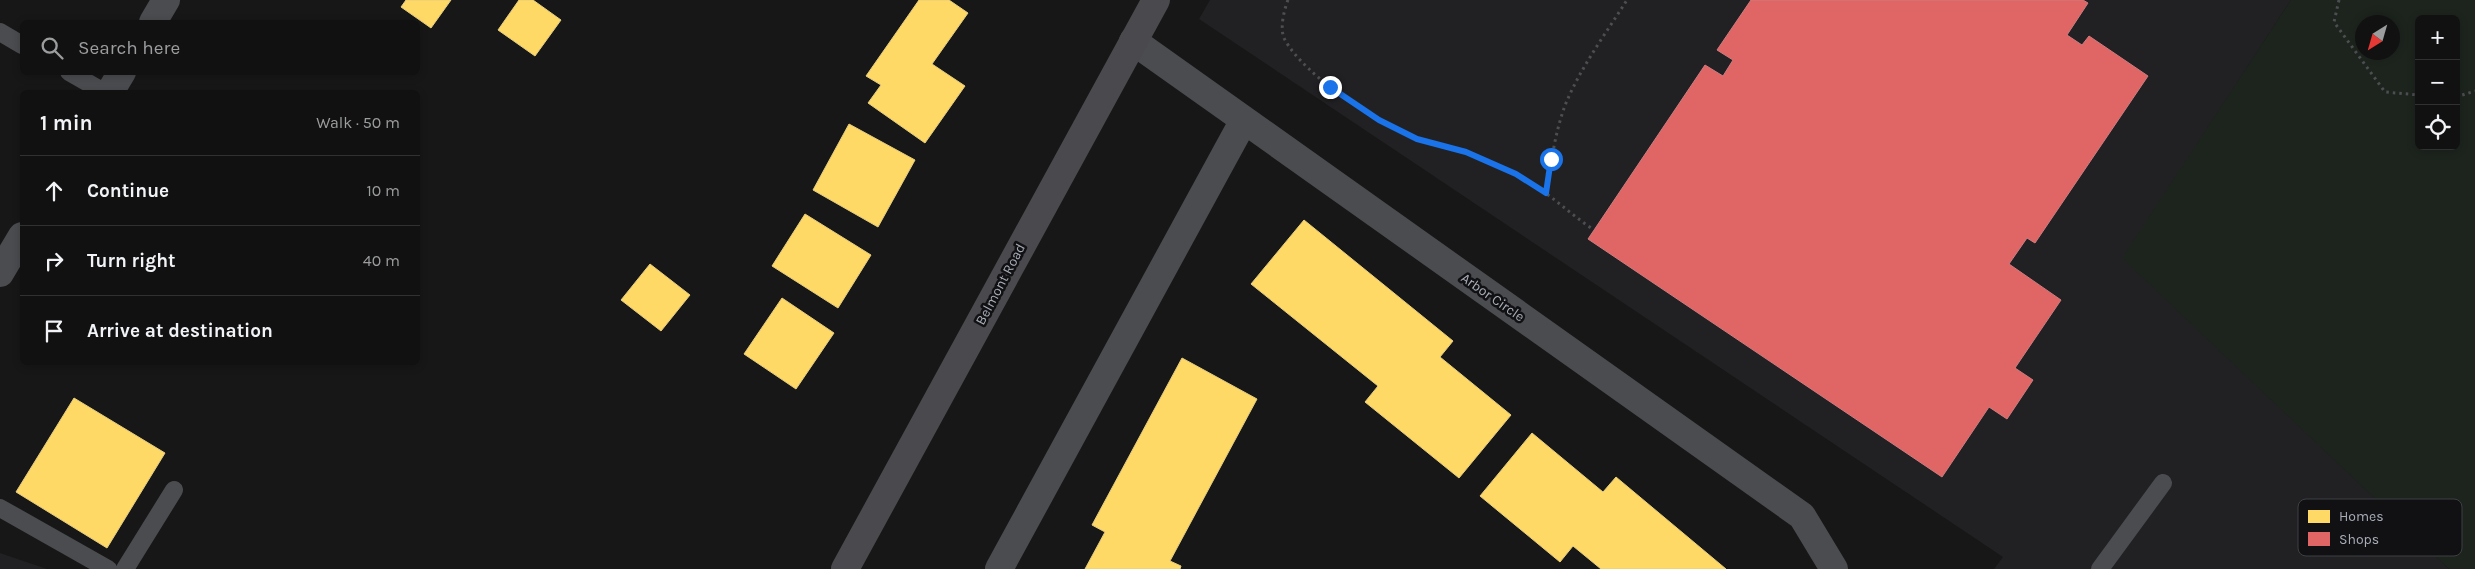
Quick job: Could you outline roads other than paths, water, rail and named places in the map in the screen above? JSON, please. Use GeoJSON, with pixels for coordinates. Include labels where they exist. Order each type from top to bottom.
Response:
{"type":"FeatureCollection","features":[{"type":"Feature","properties":{"kind":"main road","name":"Belmont Road"},"geometry":{"type":"LineString","coordinates":[[845,569],[1156,0]]}},
{"type":"Feature","properties":{"kind":"street"},"geometry":{"type":"LineString","coordinates":[[154,20],[166,0]]}},
{"type":"Feature","properties":{"kind":"street","name":"Arbor Circle"},"geometry":{"type":"LineString","coordinates":[[1133,41],[1802,516],[1834,569]]}},
{"type":"Feature","properties":{"kind":"street"},"geometry":{"type":"LineString","coordinates":[[111,90],[120,75]]}},
{"type":"Feature","properties":{"kind":"street"},"geometry":{"type":"LineString","coordinates":[[999,569],[1244,120]]}},
{"type":"Feature","properties":{"kind":"street"},"geometry":{"type":"LineString","coordinates":[[0,274],[20,239]]}},
{"type":"Feature","properties":{"kind":"lane"},"geometry":{"type":"LineString","coordinates":[[0,32],[20,44]]}},
{"type":"Feature","properties":{"kind":"lane"},"geometry":{"type":"LineString","coordinates":[[74,75],[100,90]]}},
{"type":"Feature","properties":{"kind":"lane"},"geometry":{"type":"LineString","coordinates":[[2100,569],[2163,483]]}},
{"type":"Feature","properties":{"kind":"lane"},"geometry":{"type":"LineString","coordinates":[[125,569],[174,490]]}},
{"type":"Feature","properties":{"kind":"lane"},"geometry":{"type":"LineString","coordinates":[[0,508],[108,569]]}}]}
